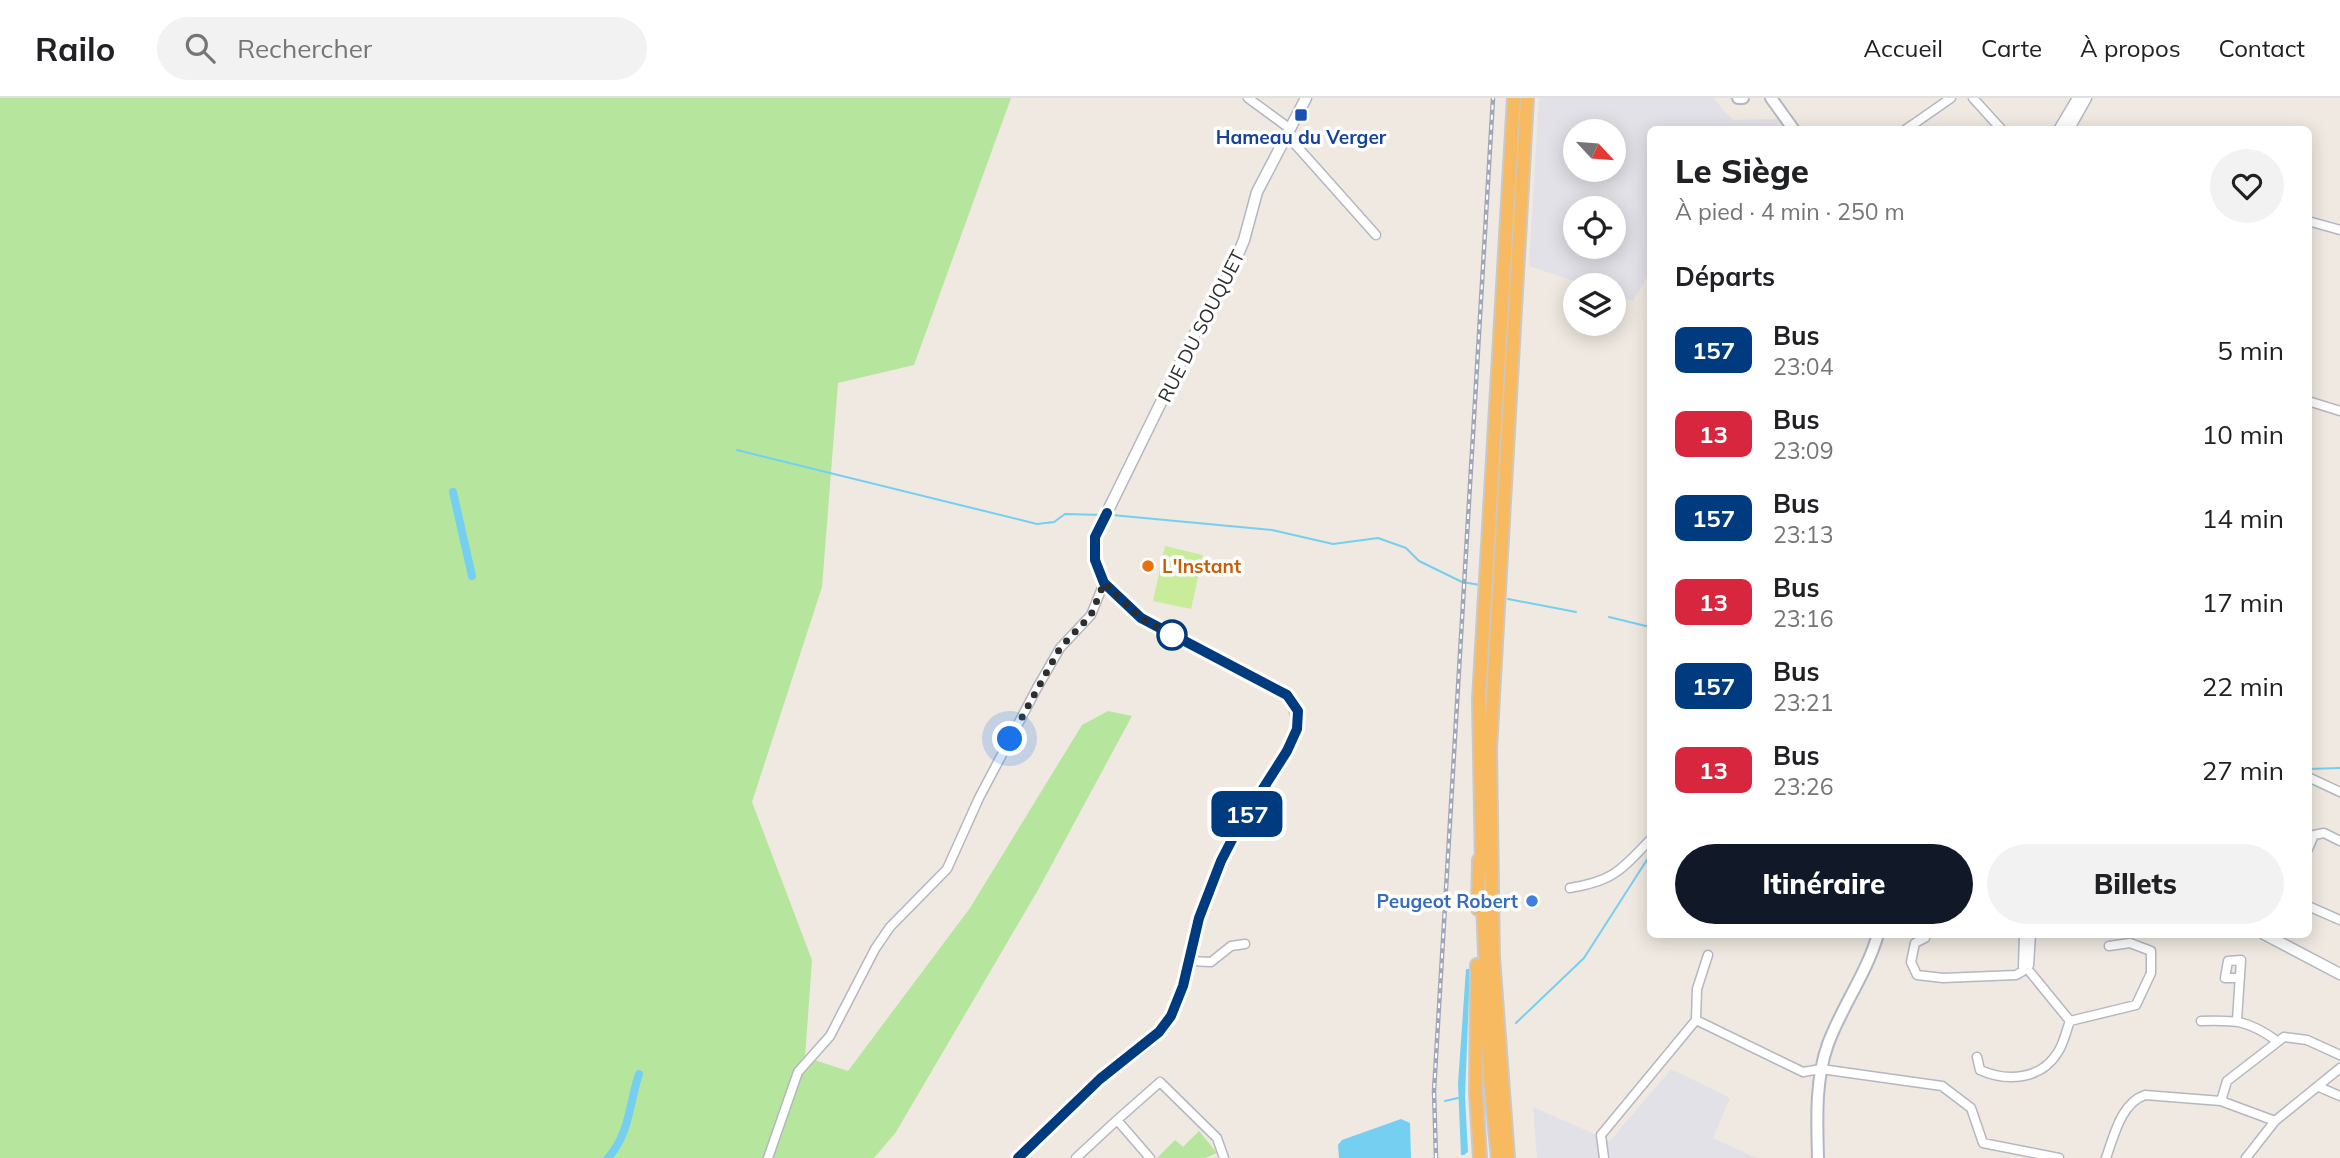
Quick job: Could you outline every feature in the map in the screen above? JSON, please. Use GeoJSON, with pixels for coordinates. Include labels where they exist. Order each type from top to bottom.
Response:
{"type":"FeatureCollection","features":[{"type":"Feature","properties":{"kind":"highway"},"geometry":{"type":"LineString","coordinates":[[1480,1158],[1476,1093],[1479,699],[1514,98]]}},
{"type":"Feature","properties":{"kind":"highway"},"geometry":{"type":"LineString","coordinates":[[1508,1158],[1494,970],[1490,749],[1527,98]]}},
{"type":"Feature","properties":{"kind":"highway"},"geometry":{"type":"LineString","coordinates":[[1480,797],[1490,1079],[1498,1158]]}},
{"type":"Feature","properties":{"kind":"main road"},"geometry":{"type":"LineString","coordinates":[[1771,98],[1791,126]]}},
{"type":"Feature","properties":{"kind":"main road"},"geometry":{"type":"LineString","coordinates":[[1818,1158],[1818,1069],[1862,972],[1874,938]]}},
{"type":"Feature","properties":{"kind":"street"},"geometry":{"type":"LineString","coordinates":[[1248,98],[1288,131],[1376,235]]}},
{"type":"Feature","properties":{"kind":"street","name":"RUE DU SOUQUET"},"geometry":{"type":"LineString","coordinates":[[1104,583],[1095,560],[1095,537],[1194,337],[1231,271],[1244,240],[1257,192],[1306,98]]}},
{"type":"Feature","properties":{"kind":"street"},"geometry":{"type":"LineString","coordinates":[[1911,126],[1951,98]]}},
{"type":"Feature","properties":{"kind":"street"},"geometry":{"type":"LineString","coordinates":[[1973,98],[1998,126]]}},
{"type":"Feature","properties":{"kind":"street"},"geometry":{"type":"LineString","coordinates":[[2070,124],[2078,98]]}},
{"type":"Feature","properties":{"kind":"street"},"geometry":{"type":"LineString","coordinates":[[2070,124],[2086,98]]}},
{"type":"Feature","properties":{"kind":"street"},"geometry":{"type":"LineString","coordinates":[[2312,222],[2340,230]]}},
{"type":"Feature","properties":{"kind":"street"},"geometry":{"type":"LineString","coordinates":[[2312,402],[2340,411]]}},
{"type":"Feature","properties":{"kind":"street"},"geometry":{"type":"LineString","coordinates":[[768,1158],[798,1072],[830,1035],[875,949],[890,928],[947,869],[979,797],[1037,688],[1060,648],[1091,615],[1104,583],[1141,618],[1287,695],[1298,711],[1297,729],[1287,751],[1238,828],[1221,861],[1199,918],[1183,986],[1164,1027],[1100,1079],[1018,1158]]}},
{"type":"Feature","properties":{"kind":"street"},"geometry":{"type":"LineString","coordinates":[[2312,779],[2340,792]]}},
{"type":"Feature","properties":{"kind":"street"},"geometry":{"type":"LineString","coordinates":[[2312,840],[2314,835],[2324,832],[2340,841]]}},
{"type":"Feature","properties":{"kind":"street"},"geometry":{"type":"LineString","coordinates":[[1570,888],[1601,883],[1620,871],[1647,843]]}},
{"type":"Feature","properties":{"kind":"street"},"geometry":{"type":"LineString","coordinates":[[2312,908],[2340,920]]}},
{"type":"Feature","properties":{"kind":"street"},"geometry":{"type":"LineString","coordinates":[[1925,938],[1915,943],[1911,962],[1917,975],[1943,978],[2016,975],[2026,969]]}},
{"type":"Feature","properties":{"kind":"street"},"geometry":{"type":"LineString","coordinates":[[2024,938],[2026,969],[2070,1021]]}},
{"type":"Feature","properties":{"kind":"street"},"geometry":{"type":"LineString","coordinates":[[2026,969],[2030,938]]}},
{"type":"Feature","properties":{"kind":"street"},"geometry":{"type":"LineString","coordinates":[[2272,938],[2338,972]]}},
{"type":"Feature","properties":{"kind":"street"},"geometry":{"type":"LineString","coordinates":[[2070,1021],[2136,1005],[2151,973],[2151,951],[2130,943],[2109,946]]}},
{"type":"Feature","properties":{"kind":"street"},"geometry":{"type":"LineString","coordinates":[[1190,961],[1206,964],[1231,946],[1245,944]]}},
{"type":"Feature","properties":{"kind":"street"},"geometry":{"type":"LineString","coordinates":[[1604,1158],[1601,1135],[1696,1020],[1697,989],[1708,955]]}},
{"type":"Feature","properties":{"kind":"street"},"geometry":{"type":"LineString","coordinates":[[2237,1020],[2240,978]]}},
{"type":"Feature","properties":{"kind":"street"},"geometry":{"type":"LineString","coordinates":[[1696,1020],[1803,1072],[1818,1069],[1942,1086],[1971,1108],[1983,1143],[2059,1158]]}},
{"type":"Feature","properties":{"kind":"street"},"geometry":{"type":"LineString","coordinates":[[2201,1021],[2237,1020],[2255,1025],[2277,1041]]}},
{"type":"Feature","properties":{"kind":"street"},"geometry":{"type":"LineString","coordinates":[[1977,1057],[1980,1070],[1999,1079],[2032,1075],[2057,1054],[2070,1021]]}},
{"type":"Feature","properties":{"kind":"street"},"geometry":{"type":"LineString","coordinates":[[2221,1101],[2227,1081],[2277,1041],[2291,1035],[2340,1055]]}},
{"type":"Feature","properties":{"kind":"street"},"geometry":{"type":"LineString","coordinates":[[2246,1158],[2275,1121],[2340,1068]]}},
{"type":"Feature","properties":{"kind":"street"},"geometry":{"type":"LineString","coordinates":[[1076,1158],[1160,1082],[1217,1138],[1224,1158]]}},
{"type":"Feature","properties":{"kind":"street"},"geometry":{"type":"LineString","coordinates":[[2319,1087],[2340,1096]]}},
{"type":"Feature","properties":{"kind":"street"},"geometry":{"type":"LineString","coordinates":[[2106,1158],[2126,1109],[2137,1098],[2164,1096],[2221,1101],[2275,1121]]}},
{"type":"Feature","properties":{"kind":"street"},"geometry":{"type":"LineString","coordinates":[[1116,1120],[1150,1158]]}},
{"type":"Feature","properties":{"kind":"shaded area"},"geometry":{"type":"Polygon","coordinates":[[[1539,98],[1713,98],[1733,120],[1782,119],[1779,126],[1647,126],[1647,277],[1633,301],[1626,299],[1626,273],[1563,273],[1563,277],[1529,266],[1539,98]]]}},
{"type":"Feature","properties":{"kind":"shaded area"},"geometry":{"type":"Polygon","coordinates":[[[1671,1069],[1730,1098],[1713,1138],[1757,1158],[1537,1158],[1533,1107],[1610,1141],[1671,1069]]]}},
{"type":"Feature","properties":{"kind":"green space"},"geometry":{"type":"Polygon","coordinates":[[[0,98],[1011,98],[914,365],[838,383],[822,587],[752,802],[812,960],[805,1057],[848,1071],[970,908],[1082,725],[1108,711],[1132,716],[1038,890],[896,1132],[874,1158],[0,1158],[0,98]]]}},
{"type":"Feature","properties":{"kind":"green space"},"geometry":{"type":"Polygon","coordinates":[[[1165,546],[1203,555],[1191,609],[1153,601],[1165,546]]]}},
{"type":"Feature","properties":{"kind":"green space"},"geometry":{"type":"Polygon","coordinates":[[[1199,1131],[1217,1153],[1205,1158],[1157,1158],[1175,1140],[1183,1147],[1199,1131]]]}},
{"type":"Feature","properties":{"kind":"water"},"geometry":{"type":"Polygon","coordinates":[[[1466,969],[1470,969],[1465,1097],[1468,1152],[1461,1155],[1458,1084],[1466,969]]]}},
{"type":"Feature","properties":{"kind":"water"},"geometry":{"type":"Polygon","coordinates":[[[1401,1119],[1410,1123],[1411,1158],[1339,1158],[1338,1145],[1342,1140],[1401,1119]]]}},
{"type":"Feature","properties":{"kind":"waterway"},"geometry":{"type":"LineString","coordinates":[[737,450],[1037,524],[1054,522],[1065,514],[1103,515]]}},
{"type":"Feature","properties":{"kind":"waterway"},"geometry":{"type":"LineString","coordinates":[[453,492],[472,576]]}},
{"type":"Feature","properties":{"kind":"waterway"},"geometry":{"type":"LineString","coordinates":[[1112,515],[1272,530],[1333,544],[1378,538],[1406,548],[1419,561],[1462,582],[1480,585]]}},
{"type":"Feature","properties":{"kind":"waterway"},"geometry":{"type":"LineString","coordinates":[[1508,599],[1576,612]]}},
{"type":"Feature","properties":{"kind":"waterway"},"geometry":{"type":"LineString","coordinates":[[1609,617],[1647,626]]}},
{"type":"Feature","properties":{"kind":"waterway"},"geometry":{"type":"LineString","coordinates":[[2312,769],[2340,768]]}},
{"type":"Feature","properties":{"kind":"waterway"},"geometry":{"type":"LineString","coordinates":[[1516,1023],[1584,958],[1647,860]]}},
{"type":"Feature","properties":{"kind":"waterway"},"geometry":{"type":"LineString","coordinates":[[608,1158],[621,1139],[639,1074]]}},
{"type":"Feature","properties":{"kind":"waterway"},"geometry":{"type":"LineString","coordinates":[[1445,1101],[1458,1098]]}},
{"type":"Feature","properties":{"kind":"railway"},"geometry":{"type":"LineString","coordinates":[[1436,1158],[1434,1091],[1493,98]]}},
{"type":"Feature","properties":{"kind":"bus line","name":"157"},"geometry":{"type":"LineString","coordinates":[[1018,1158],[1100,1079],[1164,1027],[1183,986],[1199,918],[1221,861],[1238,828],[1287,751],[1297,729],[1298,711],[1287,695],[1141,618],[1101,579],[1095,560],[1095,537],[1107,513]]}},
{"type":"Feature","properties":{"kind":"place","name":"Hameau du Verger"},"geometry":{"type":"Point","coordinates":[1301,115]}},
{"type":"Feature","properties":{"kind":"place","name":"L'Instant"},"geometry":{"type":"Point","coordinates":[1148,566]}},
{"type":"Feature","properties":{"kind":"place","name":"Peugeot Robert"},"geometry":{"type":"Point","coordinates":[1532,901]}},
{"type":"Feature","properties":{"kind":"route"},"geometry":{"type":"LineString","coordinates":[[1010,739],[1060,648],[1091,615],[1104,583],[1141,618],[1172,635]]}}]}
